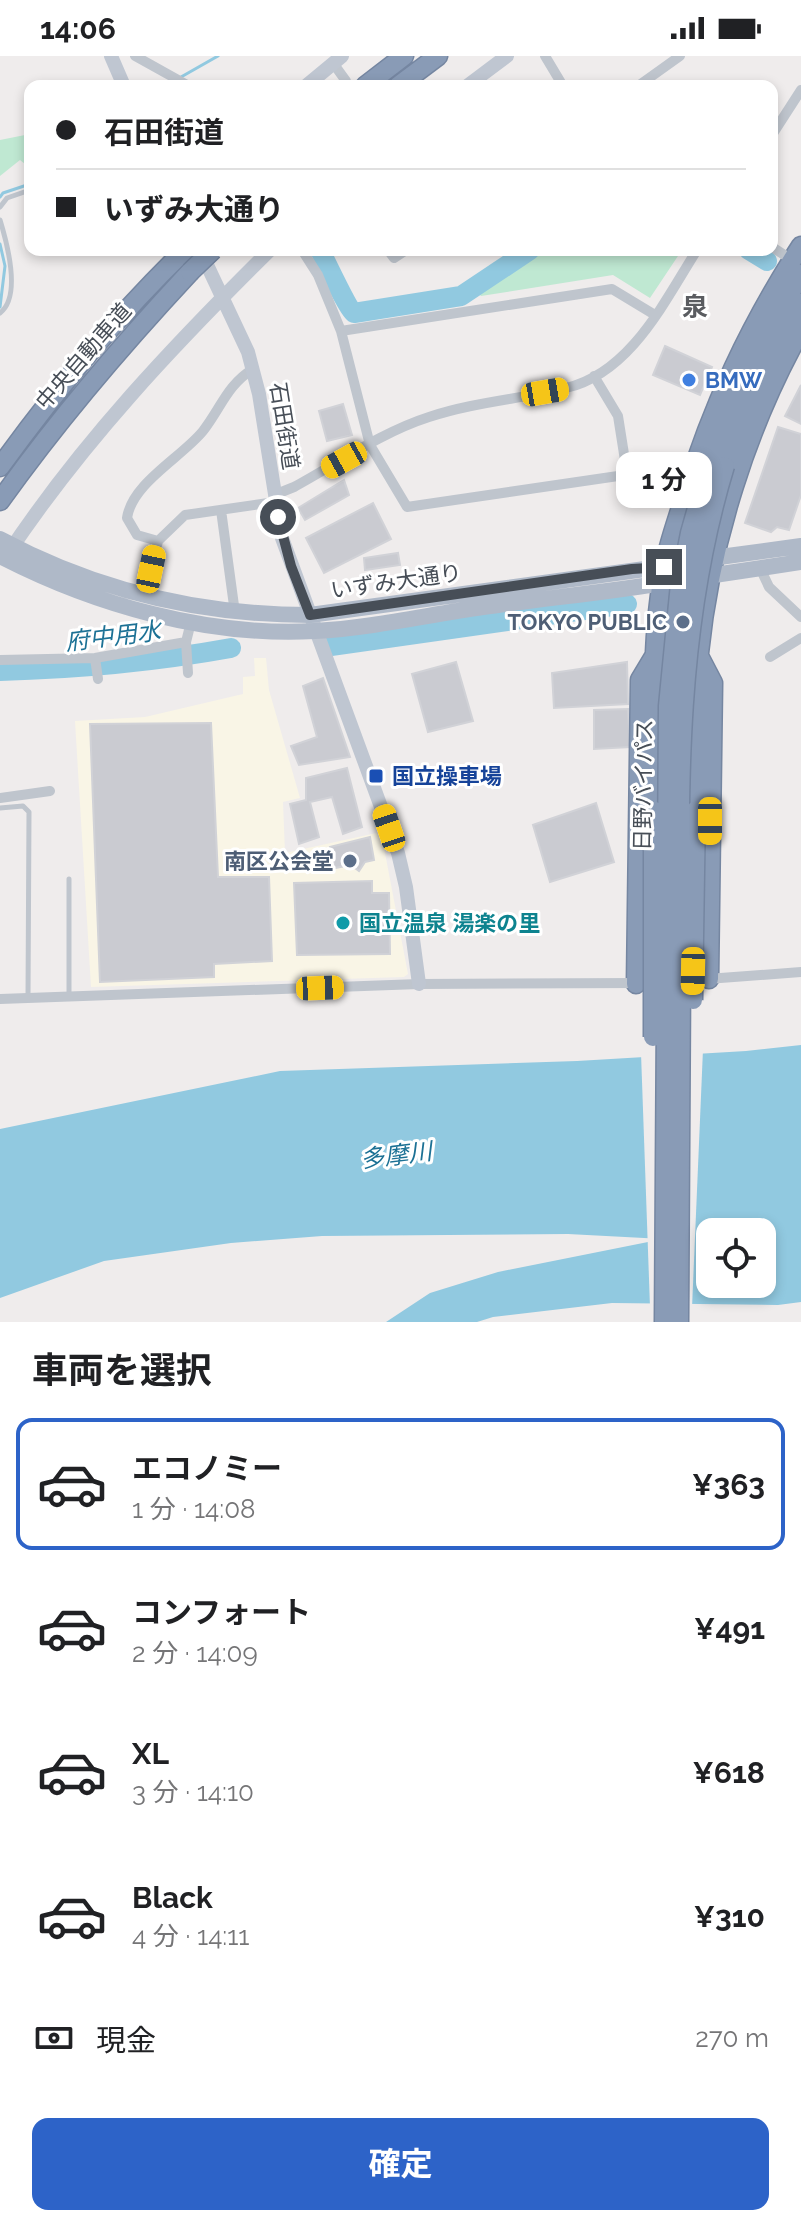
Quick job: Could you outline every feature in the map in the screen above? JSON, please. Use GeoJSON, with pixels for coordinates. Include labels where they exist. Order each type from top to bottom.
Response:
{"type":"FeatureCollection","features":[{"type":"Feature","properties":{"kind":"highway"},"geometry":{"type":"LineString","coordinates":[[373,80],[404,56]]}},
{"type":"Feature","properties":{"kind":"highway"},"geometry":{"type":"LineString","coordinates":[[406,80],[438,56]]}},
{"type":"Feature","properties":{"kind":"highway","name":"中央自動車道"},"geometry":{"type":"LineString","coordinates":[[0,467],[46,405],[178,256]]}},
{"type":"Feature","properties":{"kind":"highway","name":"中央自動車道"},"geometry":{"type":"LineString","coordinates":[[0,501],[52,428],[116,352],[207,256]]}},
{"type":"Feature","properties":{"kind":"highway","name":"日野バイパス"},"geometry":{"type":"LineString","coordinates":[[664,1322],[671,1178],[683,694],[709,466],[749,367],[798,260]]}},
{"type":"Feature","properties":{"kind":"highway","name":"日野バイパス"},"geometry":{"type":"LineString","coordinates":[[709,466],[801,303]]}},
{"type":"Feature","properties":{"kind":"highway"},"geometry":{"type":"LineString","coordinates":[[671,1178],[693,1003],[699,655],[707,595],[752,432],[801,330]]}},
{"type":"Feature","properties":{"kind":"highway"},"geometry":{"type":"LineString","coordinates":[[671,1178],[654,1070],[651,935],[656,654],[663,575],[709,466]]}},
{"type":"Feature","properties":{"kind":"highway"},"geometry":{"type":"LineString","coordinates":[[636,984],[640,680],[656,654]]}},
{"type":"Feature","properties":{"kind":"highway"},"geometry":{"type":"LineString","coordinates":[[699,655],[713,683],[709,979]]}},
{"type":"Feature","properties":{"kind":"highway","name":"日野バイパス"},"geometry":{"type":"LineString","coordinates":[[671,1178],[679,1322]]}},
{"type":"Feature","properties":{"kind":"main road"},"geometry":{"type":"LineString","coordinates":[[714,566],[801,546]]}},
{"type":"Feature","properties":{"kind":"main road","name":"いずみ大通り"},"geometry":{"type":"LineString","coordinates":[[4,553],[145,597],[313,623]]}},
{"type":"Feature","properties":{"kind":"main road","name":"いずみ大通り"},"geometry":{"type":"LineString","coordinates":[[4,553],[79,590],[145,611],[191,622],[262,632],[714,566]]}},
{"type":"Feature","properties":{"kind":"main road"},"geometry":{"type":"LineString","coordinates":[[714,566],[760,568],[801,562]]}},
{"type":"Feature","properties":{"kind":"street"},"geometry":{"type":"LineString","coordinates":[[111,56],[121,80]]}},
{"type":"Feature","properties":{"kind":"street"},"geometry":{"type":"LineString","coordinates":[[135,56],[174,80]]}},
{"type":"Feature","properties":{"kind":"street"},"geometry":{"type":"LineString","coordinates":[[475,80],[507,56]]}},
{"type":"Feature","properties":{"kind":"street"},"geometry":{"type":"LineString","coordinates":[[545,56],[559,80]]}},
{"type":"Feature","properties":{"kind":"street"},"geometry":{"type":"LineString","coordinates":[[646,80],[680,56]]}},
{"type":"Feature","properties":{"kind":"street"},"geometry":{"type":"LineString","coordinates":[[313,80],[338,60],[346,80]]}},
{"type":"Feature","properties":{"kind":"street"},"geometry":{"type":"LineString","coordinates":[[778,126],[801,90]]}},
{"type":"Feature","properties":{"kind":"street"},"geometry":{"type":"LineString","coordinates":[[778,250],[798,260]]}},
{"type":"Feature","properties":{"kind":"street","name":"石田街道"},"geometry":{"type":"LineString","coordinates":[[203,256],[237,325],[253,369],[282,538],[398,853],[406,887],[419,984]]}},
{"type":"Feature","properties":{"kind":"street"},"geometry":{"type":"LineString","coordinates":[[4,553],[151,371],[264,256]]}},
{"type":"Feature","properties":{"kind":"street"},"geometry":{"type":"LineString","coordinates":[[306,256],[318,275],[341,331],[370,445],[407,507],[627,473],[709,466]]}},
{"type":"Feature","properties":{"kind":"street"},"geometry":{"type":"LineString","coordinates":[[145,597],[158,541],[185,515],[274,499],[427,417],[471,405],[570,387],[594,376],[627,352],[693,256]]}},
{"type":"Feature","properties":{"kind":"street"},"geometry":{"type":"LineString","coordinates":[[341,331],[612,289],[655,315]]}},
{"type":"Feature","properties":{"kind":"street"},"geometry":{"type":"LineString","coordinates":[[158,541],[137,535],[127,518],[128,512],[146,484],[203,431],[238,379],[253,369]]}},
{"type":"Feature","properties":{"kind":"street"},"geometry":{"type":"LineString","coordinates":[[594,376],[618,416],[627,473]]}},
{"type":"Feature","properties":{"kind":"street"},"geometry":{"type":"LineString","coordinates":[[221,510],[235,613]]}},
{"type":"Feature","properties":{"kind":"street"},"geometry":{"type":"LineString","coordinates":[[760,568],[769,587],[801,617]]}},
{"type":"Feature","properties":{"kind":"street"},"geometry":{"type":"LineString","coordinates":[[188,670],[186,645],[191,622]]}},
{"type":"Feature","properties":{"kind":"street"},"geometry":{"type":"LineString","coordinates":[[770,657],[801,638]]}},
{"type":"Feature","properties":{"kind":"street"},"geometry":{"type":"LineString","coordinates":[[0,660],[97,668],[186,645]]}},
{"type":"Feature","properties":{"kind":"street"},"geometry":{"type":"LineString","coordinates":[[0,798],[50,791]]}},
{"type":"Feature","properties":{"kind":"street"},"geometry":{"type":"LineString","coordinates":[[0,999],[419,984],[636,984],[801,972]]}},
{"type":"Feature","properties":{"kind":"lane"},"geometry":{"type":"LineString","coordinates":[[0,207],[7,198],[24,192]]}},
{"type":"Feature","properties":{"kind":"lane"},"geometry":{"type":"LineString","coordinates":[[0,220],[11,257],[9,297],[0,313]]}},
{"type":"Feature","properties":{"kind":"lane"},"geometry":{"type":"LineString","coordinates":[[0,808],[23,806],[29,812],[28,998]]}},
{"type":"Feature","properties":{"kind":"lane"},"geometry":{"type":"LineString","coordinates":[[69,879],[69,996]]}},
{"type":"Feature","properties":{"kind":"shaded area"},"geometry":{"type":"Polygon","coordinates":[[[254,658],[266,658],[269,690],[300,798],[283,802],[285,853],[381,832],[408,974],[404,977],[91,987],[75,721],[145,717],[243,694],[243,677],[255,676],[254,658]]]}},
{"type":"Feature","properties":{"kind":"green space"},"geometry":{"type":"Polygon","coordinates":[[[24,135],[24,163],[20,160],[0,176],[0,140],[24,135]]]}},
{"type":"Feature","properties":{"kind":"green space"},"geometry":{"type":"Polygon","coordinates":[[[510,256],[678,256],[650,298],[613,275],[481,296],[470,284],[510,256]]]}},
{"type":"Feature","properties":{"kind":"water","name":"多摩川"},"geometry":{"type":"Polygon","coordinates":[[[801,1045],[801,1302],[778,1305],[612,1303],[493,1317],[477,1322],[386,1322],[430,1293],[498,1272],[663,1239],[568,1234],[322,1236],[231,1243],[104,1261],[0,1298],[0,1129],[280,1071],[577,1061],[801,1045]]]}},
{"type":"Feature","properties":{"kind":"pier"},"geometry":{"type":"Polygon","coordinates":[[[703,1049],[692,1308],[650,1307],[641,1053],[703,1049]]]}},
{"type":"Feature","properties":{"kind":"building"},"geometry":{"type":"Polygon","coordinates":[[[665,346],[712,367],[700,395],[653,375],[665,346]]]}},
{"type":"Feature","properties":{"kind":"building"},"geometry":{"type":"Polygon","coordinates":[[[801,385],[801,424],[785,416],[801,385]]]}},
{"type":"Feature","properties":{"kind":"building"},"geometry":{"type":"Polygon","coordinates":[[[343,404],[352,435],[327,441],[319,411],[343,404]]]}},
{"type":"Feature","properties":{"kind":"building"},"geometry":{"type":"Polygon","coordinates":[[[778,427],[801,434],[801,495],[789,530],[777,527],[771,532],[745,523],[778,427]]]}},
{"type":"Feature","properties":{"kind":"building"},"geometry":{"type":"Polygon","coordinates":[[[344,480],[349,495],[305,520],[298,508],[344,480]]]}},
{"type":"Feature","properties":{"kind":"building"},"geometry":{"type":"Polygon","coordinates":[[[373,503],[391,539],[324,573],[306,538],[373,503]]]}},
{"type":"Feature","properties":{"kind":"building"},"geometry":{"type":"Polygon","coordinates":[[[398,553],[400,565],[365,570],[364,558],[398,553]]]}},
{"type":"Feature","properties":{"kind":"building"},"geometry":{"type":"Polygon","coordinates":[[[456,662],[473,721],[428,732],[412,674],[456,662]]]}},
{"type":"Feature","properties":{"kind":"building"},"geometry":{"type":"Polygon","coordinates":[[[627,662],[628,704],[554,708],[552,673],[627,662]]]}},
{"type":"Feature","properties":{"kind":"building"},"geometry":{"type":"Polygon","coordinates":[[[323,678],[350,757],[299,765],[291,746],[317,737],[303,686],[323,678]]]}},
{"type":"Feature","properties":{"kind":"building"},"geometry":{"type":"Polygon","coordinates":[[[628,709],[630,747],[594,749],[594,710],[628,709]]]}},
{"type":"Feature","properties":{"kind":"building"},"geometry":{"type":"Polygon","coordinates":[[[211,723],[218,877],[269,877],[272,961],[214,964],[214,977],[100,982],[90,724],[211,723]]]}},
{"type":"Feature","properties":{"kind":"building"},"geometry":{"type":"Polygon","coordinates":[[[347,768],[362,827],[343,834],[332,797],[310,802],[319,837],[299,844],[290,804],[306,800],[306,778],[347,768]]]}},
{"type":"Feature","properties":{"kind":"building"},"geometry":{"type":"Polygon","coordinates":[[[596,803],[614,862],[550,882],[533,825],[596,803]]]}},
{"type":"Feature","properties":{"kind":"building"},"geometry":{"type":"Polygon","coordinates":[[[370,837],[374,860],[365,862],[359,871],[351,865],[335,868],[330,847],[370,837]]]}},
{"type":"Feature","properties":{"kind":"building","name":"国立温泉 湯楽の里"},"geometry":{"type":"Polygon","coordinates":[[[372,881],[372,893],[389,893],[390,954],[297,955],[294,883],[372,881]]]}},
{"type":"Feature","properties":{"kind":"waterway"},"geometry":{"type":"LineString","coordinates":[[181,77],[218,56]]}},
{"type":"Feature","properties":{"kind":"waterway"},"geometry":{"type":"LineString","coordinates":[[0,197],[24,186]]}},
{"type":"Feature","properties":{"kind":"waterway"},"geometry":{"type":"LineString","coordinates":[[0,244],[5,266],[0,307]]}},
{"type":"Feature","properties":{"kind":"waterway"},"geometry":{"type":"LineString","coordinates":[[323,256],[354,313],[461,296],[521,256]]}},
{"type":"Feature","properties":{"kind":"waterway"},"geometry":{"type":"LineString","coordinates":[[759,256],[767,261]]}},
{"type":"Feature","properties":{"kind":"waterway"},"geometry":{"type":"LineString","coordinates":[[331,646],[627,604]]}},
{"type":"Feature","properties":{"kind":"waterway","name":"府中用水"},"geometry":{"type":"LineString","coordinates":[[0,671],[116,664],[231,648]]}},
{"type":"Feature","properties":{"kind":"place","name":"BMW"},"geometry":{"type":"Point","coordinates":[689,380]}},
{"type":"Feature","properties":{"kind":"place","name":"TOKYO PUBLIC"},"geometry":{"type":"Point","coordinates":[683,622]}},
{"type":"Feature","properties":{"kind":"place","name":"国立操車場"},"geometry":{"type":"Point","coordinates":[376,776]}},
{"type":"Feature","properties":{"kind":"place","name":"南区公会堂"},"geometry":{"type":"Point","coordinates":[350,861]}},
{"type":"Feature","properties":{"kind":"place","name":"国立温泉 湯楽の里"},"geometry":{"type":"Point","coordinates":[343,923]}},
{"type":"Feature","properties":{"kind":"district","name":"泉"},"geometry":{"type":"Point","coordinates":[695,307]}},
{"type":"Feature","properties":{"kind":"route"},"geometry":{"type":"LineString","coordinates":[[278,517],[291,566],[310,615],[664,567]]}}]}
